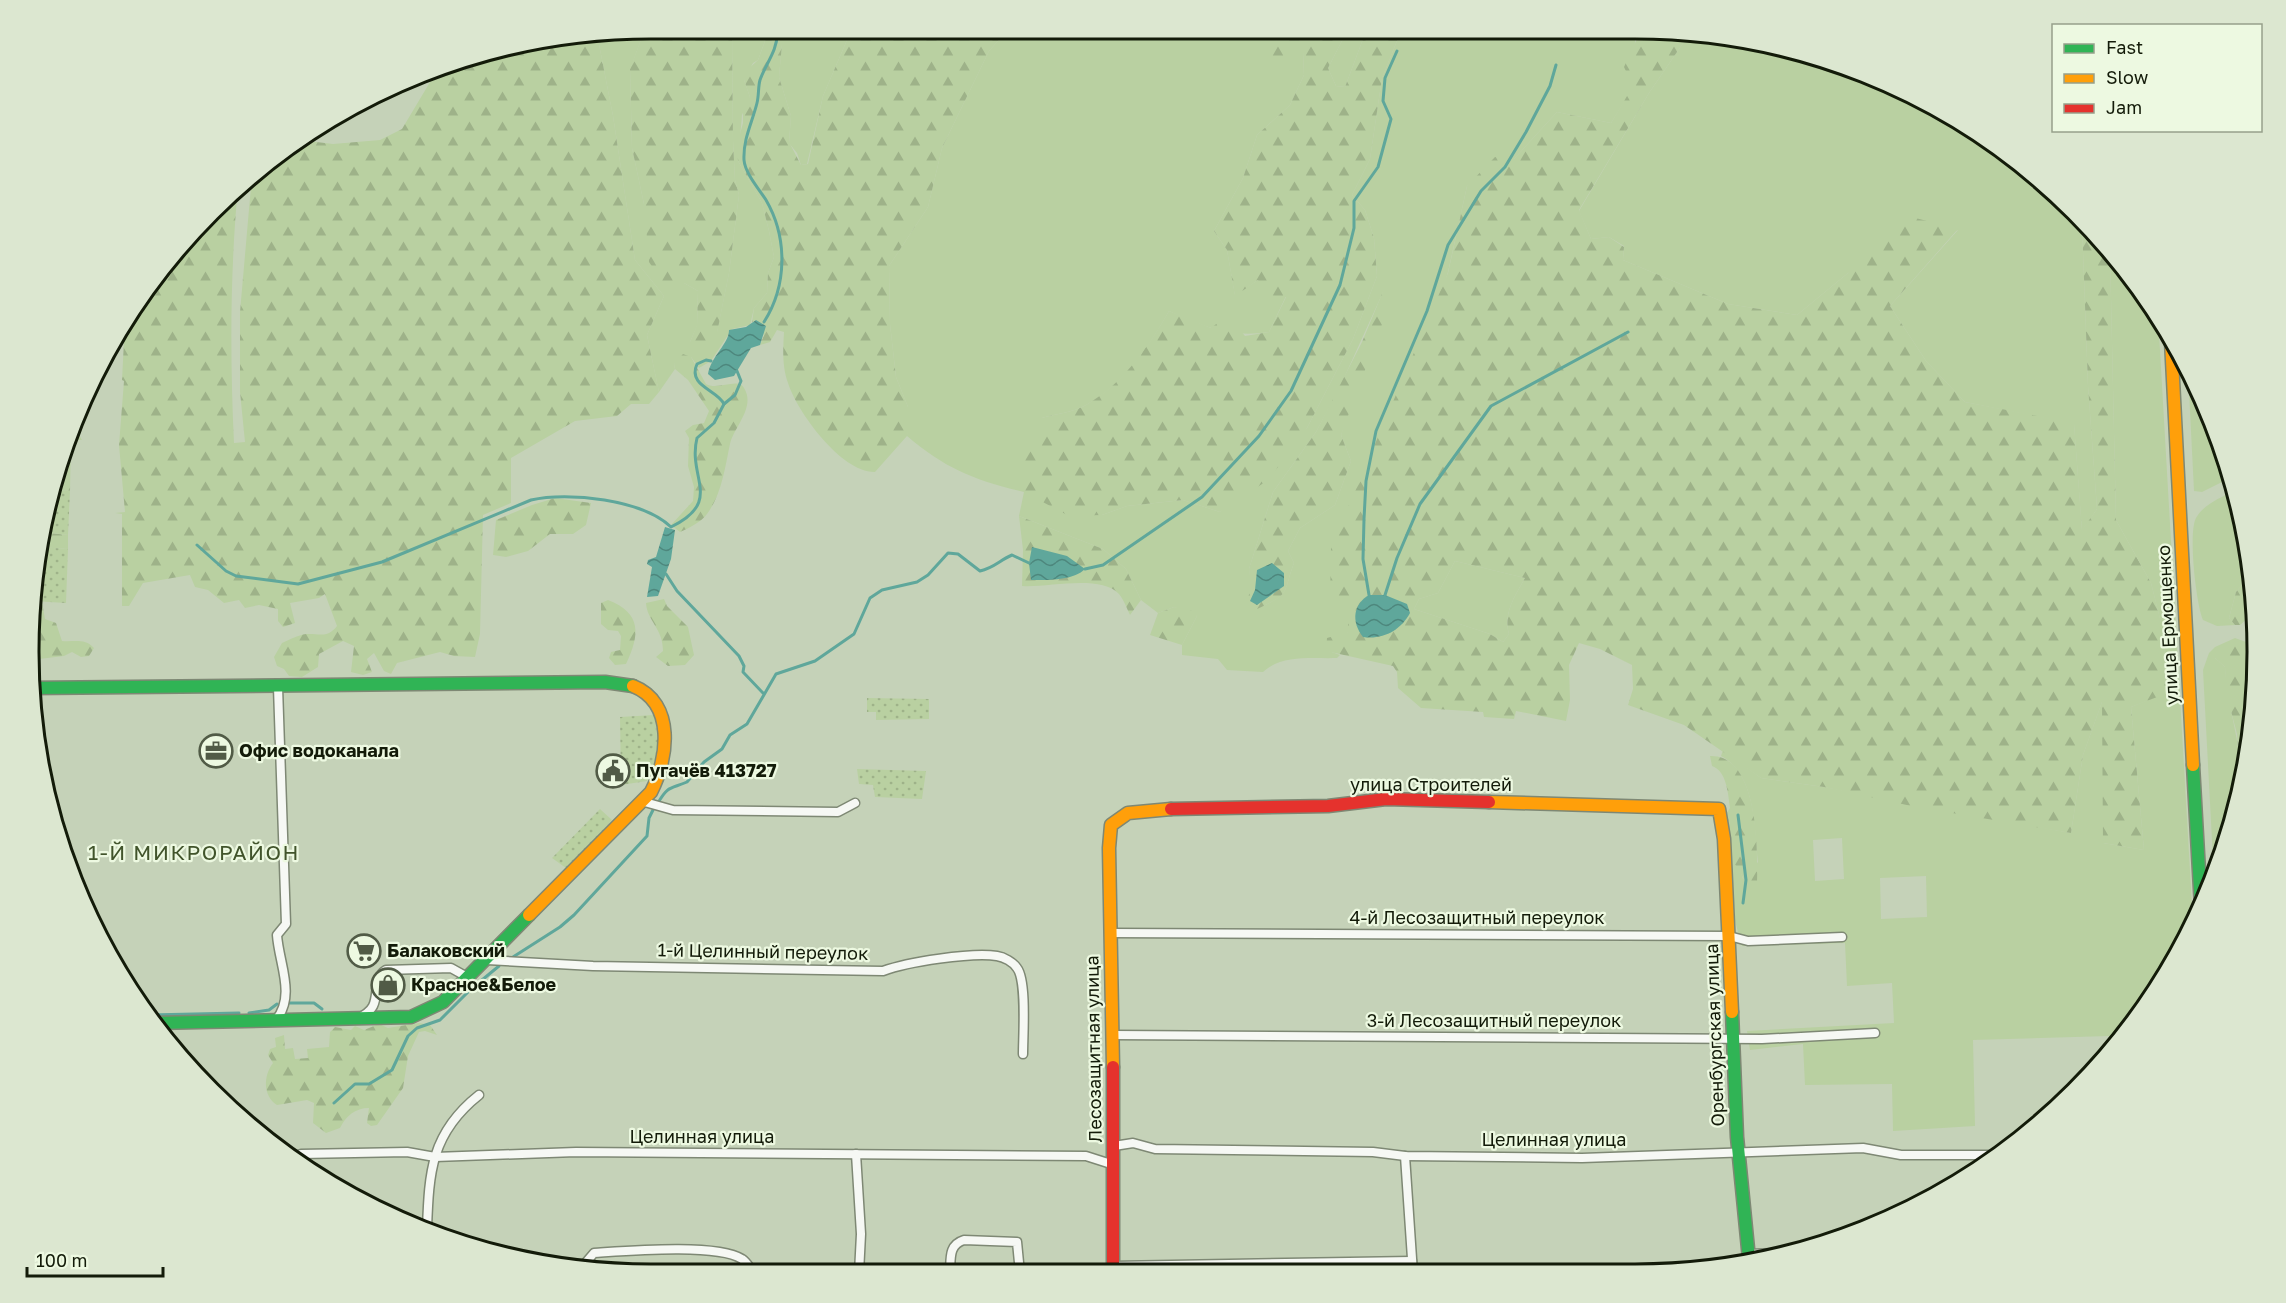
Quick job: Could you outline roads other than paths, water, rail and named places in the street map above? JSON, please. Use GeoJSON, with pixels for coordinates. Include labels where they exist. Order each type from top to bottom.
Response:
{"type":"FeatureCollection","features":[{"type":"Feature","properties":{"kind":"main road","name":"улица Ермощенко"},"geometry":{"type":"LineString","coordinates":[[2172,358],[2200,886]]}},
{"type":"Feature","properties":{"kind":"main road"},"geometry":{"type":"LineString","coordinates":[[40,688],[167,684],[278,687],[605,682],[625,684],[642,691],[654,704],[662,718],[665,760],[658,780],[641,801],[487,960],[443,1002],[427,1012],[411,1017],[357,1020],[165,1023]]}},
{"type":"Feature","properties":{"kind":"main road","name":"улица Строителей"},"geometry":{"type":"LineString","coordinates":[[1112,825],[1128,813],[1144,810],[1328,806],[1386,799],[1719,809]]}},
{"type":"Feature","properties":{"kind":"main road","name":"Оренбургская улица"},"geometry":{"type":"LineString","coordinates":[[1719,809],[1724,839],[1738,1154],[1748,1253]]}},
{"type":"Feature","properties":{"kind":"main road","name":"Лесозащитная улица"},"geometry":{"type":"LineString","coordinates":[[1112,825],[1109,848],[1113,1035],[1114,1146],[1111,1164],[1113,1264]]}},
{"type":"Feature","properties":{"kind":"street"},"geometry":{"type":"LineString","coordinates":[[276,1020],[284,1010],[286,996],[284,970],[277,935],[286,924],[278,687]]}},
{"type":"Feature","properties":{"kind":"street"},"geometry":{"type":"LineString","coordinates":[[641,801],[673,810],[838,812],[855,803]]}},
{"type":"Feature","properties":{"kind":"street","name":"4-й Лесозащитный переулок"},"geometry":{"type":"LineString","coordinates":[[1111,933],[1729,936],[1748,942],[1842,937]]}},
{"type":"Feature","properties":{"kind":"street","name":"1-й Целинный переулок"},"geometry":{"type":"LineString","coordinates":[[487,960],[593,966],[883,970],[897,965],[946,959],[998,956],[1011,961],[1021,976],[1023,1054]]}},
{"type":"Feature","properties":{"kind":"street"},"geometry":{"type":"LineString","coordinates":[[357,1020],[373,1007],[380,974],[386,970],[451,968],[469,978]]}},
{"type":"Feature","properties":{"kind":"street","name":"3-й Лесозащитный переулок"},"geometry":{"type":"LineString","coordinates":[[1113,1035],[1732,1039],[1875,1033]]}},
{"type":"Feature","properties":{"kind":"street"},"geometry":{"type":"LineString","coordinates":[[427,1221],[429,1185],[435,1157],[452,1121],[479,1095]]}},
{"type":"Feature","properties":{"kind":"street","name":"Целинная улица"},"geometry":{"type":"LineString","coordinates":[[1114,1146],[1133,1143],[1155,1149],[1582,1158],[1863,1148],[1901,1155],[1983,1155]]}},
{"type":"Feature","properties":{"kind":"street","name":"Целинная улица"},"geometry":{"type":"LineString","coordinates":[[302,1154],[406,1152],[435,1157],[576,1152],[1086,1156],[1111,1164]]}},
{"type":"Feature","properties":{"kind":"street"},"geometry":{"type":"LineString","coordinates":[[856,1154],[861,1234],[859,1264]]}},
{"type":"Feature","properties":{"kind":"street"},"geometry":{"type":"LineString","coordinates":[[1405,1156],[1412,1264]]}},
{"type":"Feature","properties":{"kind":"street"},"geometry":{"type":"LineString","coordinates":[[951,1264],[952,1250],[957,1242],[964,1240],[1017,1242],[1019,1264]]}},
{"type":"Feature","properties":{"kind":"street"},"geometry":{"type":"LineString","coordinates":[[588,1261],[594,1253],[649,1249],[727,1253],[743,1260],[746,1264]]}},
{"type":"Feature","properties":{"kind":"street"},"geometry":{"type":"LineString","coordinates":[[1312,1264],[1412,1261]]}},
{"type":"Feature","properties":{"kind":"water"},"geometry":{"type":"Polygon","coordinates":[[[756,320],[766,326],[760,345],[751,348],[734,376],[715,380],[708,374],[729,330],[746,327],[756,320]]]}},
{"type":"Feature","properties":{"kind":"water"},"geometry":{"type":"Polygon","coordinates":[[[665,527],[675,530],[671,559],[658,596],[647,597],[652,567],[647,564],[648,560],[656,557],[665,527]]]}},
{"type":"Feature","properties":{"kind":"water"},"geometry":{"type":"Polygon","coordinates":[[[1032,547],[1067,556],[1085,569],[1067,578],[1031,580],[1029,563],[1032,547]]]}},
{"type":"Feature","properties":{"kind":"water"},"geometry":{"type":"Polygon","coordinates":[[[1272,563],[1284,573],[1284,586],[1257,605],[1250,601],[1255,590],[1257,570],[1272,563]]]}},
{"type":"Feature","properties":{"kind":"water"},"geometry":{"type":"Polygon","coordinates":[[[1369,595],[1385,595],[1407,604],[1410,613],[1402,624],[1391,632],[1378,637],[1363,637],[1355,619],[1357,608],[1369,595]]]}},
{"type":"Feature","properties":{"kind":"waterway"},"geometry":{"type":"LineString","coordinates":[[764,322],[772,308],[781,278],[781,246],[773,215],[747,170],[744,152],[757,103],[760,80],[777,39]]}},
{"type":"Feature","properties":{"kind":"waterway"},"geometry":{"type":"LineString","coordinates":[[1085,569],[1103,565],[1202,497],[1259,436],[1291,391],[1340,285],[1354,228],[1354,201],[1378,167],[1391,119],[1383,101],[1385,78],[1397,51]]}},
{"type":"Feature","properties":{"kind":"waterway"},"geometry":{"type":"LineString","coordinates":[[1369,595],[1363,559],[1364,519],[1366,481],[1376,431],[1427,311],[1448,245],[1481,191],[1505,167],[1550,86],[1556,65]]}},
{"type":"Feature","properties":{"kind":"waterway"},"geometry":{"type":"LineString","coordinates":[[1385,595],[1397,558],[1420,504],[1491,406],[1628,332]]}},
{"type":"Feature","properties":{"kind":"waterway"},"geometry":{"type":"LineString","coordinates":[[711,361],[706,360],[697,364],[696,378],[724,404]]}},
{"type":"Feature","properties":{"kind":"waterway"},"geometry":{"type":"LineString","coordinates":[[197,545],[226,571],[236,576],[298,584],[382,562],[531,500],[546,497],[584,497],[624,504],[643,510],[671,527],[696,508],[700,498],[695,452],[697,438],[714,423],[724,404],[735,395],[741,381],[737,371]]}},
{"type":"Feature","properties":{"kind":"waterway"},"geometry":{"type":"LineString","coordinates":[[658,803],[667,790],[687,782],[704,762],[722,749],[730,735],[747,724],[776,674],[815,661],[854,634],[870,598],[882,590],[917,582],[928,575],[948,553],[958,554],[980,571],[1012,555],[1029,563]]}},
{"type":"Feature","properties":{"kind":"waterway"},"geometry":{"type":"LineString","coordinates":[[666,574],[677,591],[739,656],[744,666],[743,672],[763,693]]}},
{"type":"Feature","properties":{"kind":"waterway"},"geometry":{"type":"LineString","coordinates":[[513,957],[560,927],[574,915],[647,836],[649,818],[653,810]]}},
{"type":"Feature","properties":{"kind":"waterway"},"geometry":{"type":"LineString","coordinates":[[1738,815],[1746,880],[1743,903]]}},
{"type":"Feature","properties":{"kind":"waterway"},"geometry":{"type":"LineString","coordinates":[[482,980],[499,966]]}},
{"type":"Feature","properties":{"kind":"waterway"},"geometry":{"type":"LineString","coordinates":[[334,1103],[355,1084],[369,1084],[392,1070],[408,1036],[417,1028],[440,1020],[473,987]]}},
{"type":"Feature","properties":{"kind":"waterway"},"geometry":{"type":"LineString","coordinates":[[290,1003],[314,1003],[322,1009]]}},
{"type":"Feature","properties":{"kind":"waterway"},"geometry":{"type":"LineString","coordinates":[[249,1013],[269,1010],[277,1004]]}},
{"type":"Feature","properties":{"kind":"waterway"},"geometry":{"type":"LineString","coordinates":[[159,1015],[239,1013]]}},
{"type":"Feature","properties":{"kind":"place","name":"Офис водоканала"},"geometry":{"type":"Point","coordinates":[216,751]}},
{"type":"Feature","properties":{"kind":"place","name":"Пугачёв 413727"},"geometry":{"type":"Point","coordinates":[613,771]}},
{"type":"Feature","properties":{"kind":"place","name":"Балаковский"},"geometry":{"type":"Point","coordinates":[364,951]}},
{"type":"Feature","properties":{"kind":"place","name":"Красное&Белое"},"geometry":{"type":"Point","coordinates":[388,985]}},
{"type":"Feature","properties":{"kind":"district","name":"1-Й МИКРОРАЙОН"},"geometry":{"type":"Point","coordinates":[194,853]}}]}
